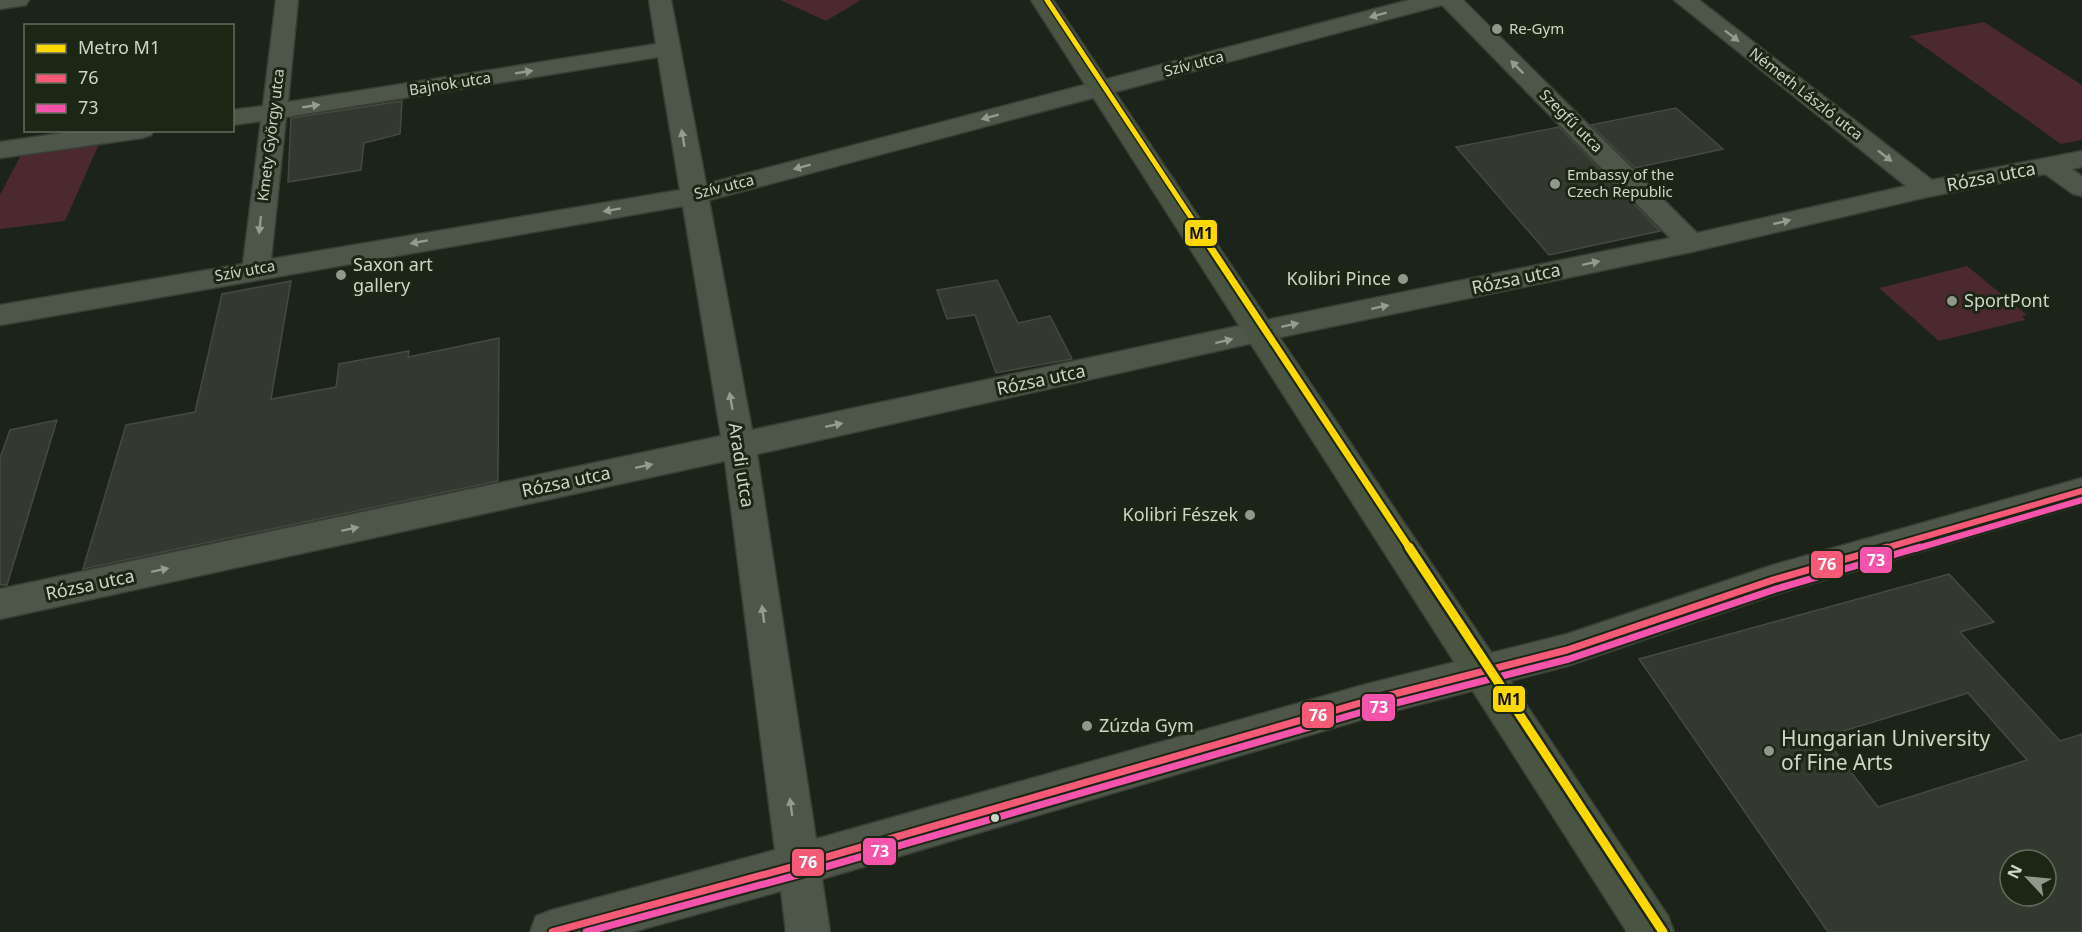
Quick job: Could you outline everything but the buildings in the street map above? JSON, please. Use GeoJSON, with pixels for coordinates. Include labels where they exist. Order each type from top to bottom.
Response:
{"type":"FeatureCollection","features":[{"type":"Feature","properties":{"kind":"main road"},"geometry":{"type":"LineString","coordinates":[[1041,0],[1652,932]]}},
{"type":"Feature","properties":{"kind":"street"},"geometry":{"type":"LineString","coordinates":[[0,2],[18,0]]}},
{"type":"Feature","properties":{"kind":"street","name":"Kmety György utca"},"geometry":{"type":"LineString","coordinates":[[256,270],[287,0]]}},
{"type":"Feature","properties":{"kind":"street","name":"Aradi utca"},"geometry":{"type":"LineString","coordinates":[[660,0],[739,445],[808,932]]}},
{"type":"Feature","properties":{"kind":"street","name":"Szív utca"},"geometry":{"type":"LineString","coordinates":[[0,315],[693,196],[1435,0]]}},
{"type":"Feature","properties":{"kind":"street","name":"Szegfű utca"},"geometry":{"type":"LineString","coordinates":[[1450,0],[1691,243]]}},
{"type":"Feature","properties":{"kind":"street","name":"Németh László utca"},"geometry":{"type":"LineString","coordinates":[[1685,0],[1927,189]]}},
{"type":"Feature","properties":{"kind":"street","name":"Bajnok utca"},"geometry":{"type":"LineString","coordinates":[[234,118],[668,49]]}},
{"type":"Feature","properties":{"kind":"street"},"geometry":{"type":"LineString","coordinates":[[0,150],[128,132]]}},
{"type":"Feature","properties":{"kind":"street","name":"Rózsa utca"},"geometry":{"type":"LineString","coordinates":[[0,604],[1257,332],[1691,243],[1927,189],[2082,159]]}},
{"type":"Feature","properties":{"kind":"street"},"geometry":{"type":"LineString","coordinates":[[2050,165],[2082,188]]}},
{"type":"Feature","properties":{"kind":"street"},"geometry":{"type":"LineString","coordinates":[[552,932],[799,865],[1367,701],[1567,650],[1773,580],[2082,491]]}},
{"type":"Feature","properties":{"kind":"shaded area"},"geometry":{"type":"Polygon","coordinates":[[[780,0],[861,0],[826,21],[780,0]]]}},
{"type":"Feature","properties":{"kind":"shaded area"},"geometry":{"type":"Polygon","coordinates":[[[1984,22],[2082,85],[2082,140],[2061,144],[1909,36],[1984,22]]]}},
{"type":"Feature","properties":{"kind":"shaded area"},"geometry":{"type":"Polygon","coordinates":[[[99,144],[65,221],[0,229],[0,195],[21,155],[99,144]]]}},
{"type":"Feature","properties":{"kind":"shaded area","name":"SportPont"},"geometry":{"type":"Polygon","coordinates":[[[1967,266],[2027,315],[2022,316],[2025,320],[1939,341],[1879,288],[1967,266]]]}},
{"type":"Feature","properties":{"kind":"metro line","name":"M1"},"geometry":{"type":"LineString","coordinates":[[1047,0],[1663,932]]}},
{"type":"Feature","properties":{"kind":"transit line","name":"76"},"geometry":{"type":"LineString","coordinates":[[552,932],[799,865],[1367,701],[1567,650],[1773,580],[2082,491]]}},
{"type":"Feature","properties":{"kind":"transit line","name":"73"},"geometry":{"type":"LineString","coordinates":[[586,932],[801,874],[1369,710],[1569,659],[1776,589],[2082,500]]}},
{"type":"Feature","properties":{"kind":"place","name":"Re-Gym"},"geometry":{"type":"Point","coordinates":[1497,29]}},
{"type":"Feature","properties":{"kind":"place","name":"Embassy of the Czech Republic"},"geometry":{"type":"Point","coordinates":[1555,184]}},
{"type":"Feature","properties":{"kind":"place","name":"Saxon art gallery"},"geometry":{"type":"Point","coordinates":[341,275]}},
{"type":"Feature","properties":{"kind":"place","name":"Kolibri Pince"},"geometry":{"type":"Point","coordinates":[1403,279]}},
{"type":"Feature","properties":{"kind":"place","name":"SportPont"},"geometry":{"type":"Point","coordinates":[1952,301]}},
{"type":"Feature","properties":{"kind":"place","name":"Kolibri Fészek"},"geometry":{"type":"Point","coordinates":[1250,515]}},
{"type":"Feature","properties":{"kind":"place","name":"Zúzda Gym"},"geometry":{"type":"Point","coordinates":[1087,726]}},
{"type":"Feature","properties":{"kind":"place","name":"Hungarian University of Fine Arts"},"geometry":{"type":"Point","coordinates":[1769,751]}}]}
